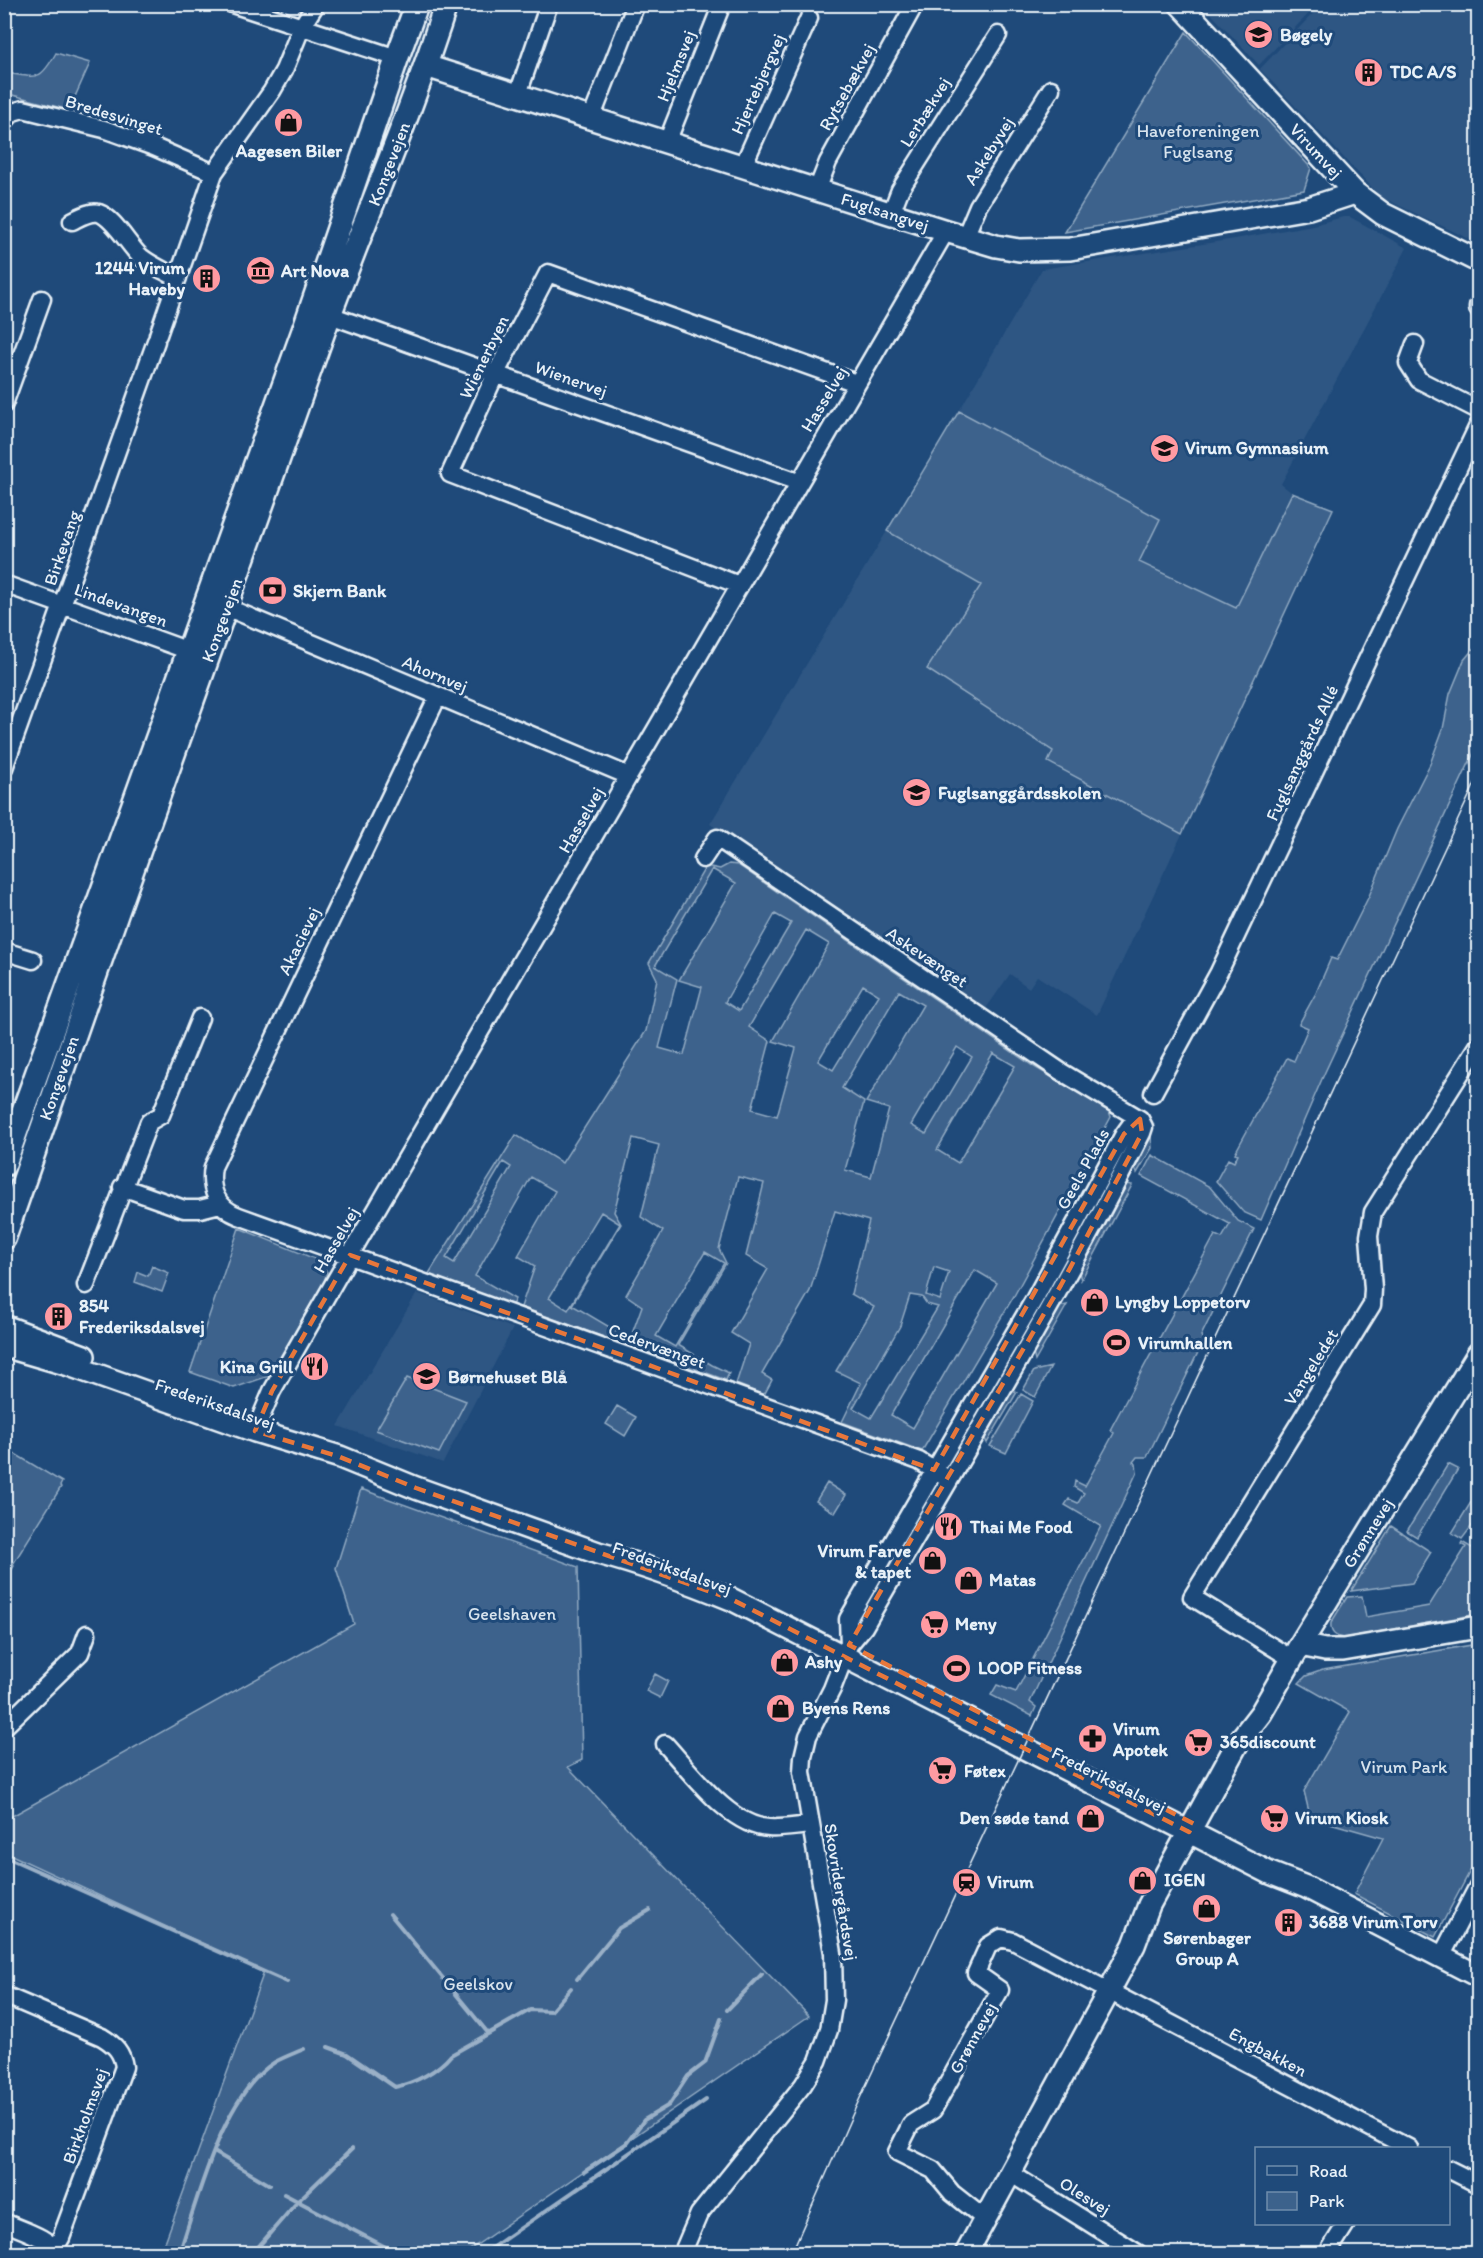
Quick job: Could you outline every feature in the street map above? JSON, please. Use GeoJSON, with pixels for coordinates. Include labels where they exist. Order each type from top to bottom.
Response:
{"type":"FeatureCollection","features":[{"type":"Feature","properties":{"kind":"main road","name":"Kongevejen"},"geometry":{"type":"LineString","coordinates":[[4,1165],[304,329],[417,4]]}},
{"type":"Feature","properties":{"kind":"main road","name":"Kongevejen"},"geometry":{"type":"LineString","coordinates":[[4,1238],[330,315],[426,66],[446,4]]}},
{"type":"Feature","properties":{"kind":"street"},"geometry":{"type":"LineString","coordinates":[[232,4],[397,58]]}},
{"type":"Feature","properties":{"kind":"street"},"geometry":{"type":"LineString","coordinates":[[72,221],[87,213],[99,213],[110,221],[144,259],[178,278],[214,172],[272,92],[284,70],[302,26],[316,4]]}},
{"type":"Feature","properties":{"kind":"street"},"geometry":{"type":"LineString","coordinates":[[518,94],[549,4]]}},
{"type":"Feature","properties":{"kind":"street"},"geometry":{"type":"LineString","coordinates":[[591,119],[636,4]]}},
{"type":"Feature","properties":{"kind":"street","name":"Hjelmsvej"},"geometry":{"type":"LineString","coordinates":[[667,142],[722,4]]}},
{"type":"Feature","properties":{"kind":"street","name":"Rytsebækvej"},"geometry":{"type":"LineString","coordinates":[[817,190],[828,162],[915,4]]}},
{"type":"Feature","properties":{"kind":"street","name":"Virumvej"},"geometry":{"type":"LineString","coordinates":[[1180,4],[1355,193],[1383,214],[1479,261]]}},
{"type":"Feature","properties":{"kind":"street","name":"Hjertebjergvej"},"geometry":{"type":"LineString","coordinates":[[742,166],[809,18]]}},
{"type":"Feature","properties":{"kind":"street","name":"Lerbækvej"},"geometry":{"type":"LineString","coordinates":[[891,213],[900,190],[998,35]]}},
{"type":"Feature","properties":{"kind":"street","name":"Fuglsangvej"},"geometry":{"type":"LineString","coordinates":[[426,66],[956,234],[1019,250],[1070,249],[1309,208],[1355,193]]}},
{"type":"Feature","properties":{"kind":"street","name":"Askebyvej"},"geometry":{"type":"LineString","coordinates":[[956,234],[978,206],[1051,89]]}},
{"type":"Feature","properties":{"kind":"street","name":"Bredesvinget"},"geometry":{"type":"LineString","coordinates":[[4,122],[13,112],[23,110],[105,129],[214,172]]}},
{"type":"Feature","properties":{"kind":"street","name":"Hasselvej"},"geometry":{"type":"LineString","coordinates":[[257,1425],[272,1391],[350,1255],[856,383],[956,234]]}},
{"type":"Feature","properties":{"kind":"street","name":"Wienerbyen"},"geometry":{"type":"LineString","coordinates":[[739,585],[450,474],[496,373],[548,273],[856,383]]}},
{"type":"Feature","properties":{"kind":"street","name":"Birkevang"},"geometry":{"type":"LineString","coordinates":[[4,768],[178,278]]}},
{"type":"Feature","properties":{"kind":"street"},"geometry":{"type":"LineString","coordinates":[[4,404],[42,299]]}},
{"type":"Feature","properties":{"kind":"street","name":"Wienervej"},"geometry":{"type":"LineString","coordinates":[[330,315],[798,482]]}},
{"type":"Feature","properties":{"kind":"street"},"geometry":{"type":"LineString","coordinates":[[1415,344],[1408,363],[1419,380],[1479,410]]}},
{"type":"Feature","properties":{"kind":"street","name":"Fuglsanggårds Allé"},"geometry":{"type":"LineString","coordinates":[[1154,1092],[1219,972],[1479,426]]}},
{"type":"Feature","properties":{"kind":"street","name":"Lindevangen"},"geometry":{"type":"LineString","coordinates":[[4,584],[189,651]]}},
{"type":"Feature","properties":{"kind":"street","name":"Ahornvej"},"geometry":{"type":"LineString","coordinates":[[226,607],[629,776]]}},
{"type":"Feature","properties":{"kind":"street","name":"Akacievej"},"geometry":{"type":"LineString","coordinates":[[220,1204],[213,1192],[211,1181],[213,1167],[438,696]]}},
{"type":"Feature","properties":{"kind":"street","name":"Askevænget"},"geometry":{"type":"LineString","coordinates":[[703,859],[717,838],[1032,1052],[1140,1119]]}},
{"type":"Feature","properties":{"kind":"street"},"geometry":{"type":"LineString","coordinates":[[4,951],[33,960]]}},
{"type":"Feature","properties":{"kind":"street"},"geometry":{"type":"LineString","coordinates":[[86,1285],[149,1122],[160,1114],[200,1018]]}},
{"type":"Feature","properties":{"kind":"street","name":"Vangeledet"},"geometry":{"type":"LineString","coordinates":[[1296,1652],[1192,1598],[1372,1305],[1369,1236],[1373,1212],[1479,1046]]}},
{"type":"Feature","properties":{"kind":"street","name":"Geels Plads"},"geometry":{"type":"LineString","coordinates":[[1140,1119],[1144,1128],[1142,1133],[1049,1306],[864,1627],[847,1651],[848,1619],[1035,1298],[1129,1126],[1140,1119]]}},
{"type":"Feature","properties":{"kind":"street"},"geometry":{"type":"LineString","coordinates":[[122,1187],[184,1209],[200,1209],[220,1204],[231,1213],[350,1255]]}},
{"type":"Feature","properties":{"kind":"street","name":"Cedervænget"},"geometry":{"type":"LineString","coordinates":[[350,1255],[919,1461],[948,1479]]}},
{"type":"Feature","properties":{"kind":"street","name":"Frederiksdalsvej"},"geometry":{"type":"LineString","coordinates":[[4,1326],[257,1425]]}},
{"type":"Feature","properties":{"kind":"street","name":"Frederiksdalsvej"},"geometry":{"type":"LineString","coordinates":[[4,1346],[257,1425],[726,1587],[785,1612],[847,1651],[1197,1830],[1275,1865],[1306,1887],[1479,1976]]}},
{"type":"Feature","properties":{"kind":"street","name":"Grønnevej"},"geometry":{"type":"LineString","coordinates":[[966,2253],[1134,1945],[1149,1905],[1197,1830],[1237,1744],[1261,1713],[1478,1355]]}},
{"type":"Feature","properties":{"kind":"street"},"geometry":{"type":"LineString","coordinates":[[1296,1652],[1343,1650],[1479,1627]]}},
{"type":"Feature","properties":{"kind":"street"},"geometry":{"type":"LineString","coordinates":[[4,1727],[80,1653],[87,1634]]}},
{"type":"Feature","properties":{"kind":"street","name":"Skovridergårdsvej"},"geometry":{"type":"LineString","coordinates":[[682,2253],[699,2214],[803,2085],[818,2061],[829,2030],[834,2000],[833,1953],[802,1772],[808,1736],[832,1689],[847,1651]]}},
{"type":"Feature","properties":{"kind":"street"},"geometry":{"type":"LineString","coordinates":[[665,1744],[728,1811],[749,1824],[768,1828],[811,1825]]}},
{"type":"Feature","properties":{"kind":"street"},"geometry":{"type":"LineString","coordinates":[[1440,1957],[1479,1886]]}},
{"type":"Feature","properties":{"kind":"street","name":"Grønnevej"},"geometry":{"type":"LineString","coordinates":[[985,2219],[952,2193],[933,2170],[897,2152],[911,2124],[933,2110],[1000,1990],[976,1973],[988,1946],[1001,1938],[1013,1941],[1109,1991]]}},
{"type":"Feature","properties":{"kind":"street","name":"Engbakken"},"geometry":{"type":"LineString","coordinates":[[1109,1991],[1400,2146]]}},
{"type":"Feature","properties":{"kind":"street","name":"Birkholmsvej"},"geometry":{"type":"LineString","coordinates":[[4,1995],[102,2037],[113,2044],[122,2056],[124,2067],[57,2251]]}},
{"type":"Feature","properties":{"kind":"street"},"geometry":{"type":"LineString","coordinates":[[1450,2170],[1479,2184]]}},
{"type":"Feature","properties":{"kind":"street","name":"Olesvej"},"geometry":{"type":"LineString","coordinates":[[1010,2173],[1139,2253]]}},
{"type":"Feature","properties":{"kind":"street"},"geometry":{"type":"LineString","coordinates":[[4,2222],[57,2251]]}},
{"type":"Feature","properties":{"kind":"street"},"geometry":{"type":"LineString","coordinates":[[1327,2253],[1345,2225]]}},
{"type":"Feature","properties":{"kind":"highlighted area"},"geometry":{"type":"Polygon","coordinates":[[[1140,1119],[1142,1133],[1061,1285],[849,1645],[1194,1824],[1189,1832],[731,1599],[416,1488],[340,1457],[255,1431],[272,1391],[350,1255],[934,1470],[1124,1134],[1140,1119]]]}},
{"type":"Feature","properties":{"kind":"shaded area","name":"Bøgely"},"geometry":{"type":"Polygon","coordinates":[[[1203,5],[1317,5],[1259,65],[1203,5]]]}},
{"type":"Feature","properties":{"kind":"shaded area"},"geometry":{"type":"Polygon","coordinates":[[[1321,5],[1478,5],[1478,243],[1381,197],[1260,69],[1321,5]]]}},
{"type":"Feature","properties":{"kind":"shaded area","name":"Virum Gymnasium"},"geometry":{"type":"Polygon","coordinates":[[[1350,217],[1407,248],[1281,484],[1292,493],[1237,608],[1139,562],[1159,519],[959,411],[1042,269],[1235,239],[1313,225],[1350,217]]]}},
{"type":"Feature","properties":{"kind":"shaded area","name":"Fuglsanggårdsskolen"},"geometry":{"type":"Polygon","coordinates":[[[887,531],[981,585],[927,669],[1053,752],[1048,763],[1182,834],[1097,1015],[1037,976],[1029,988],[1010,974],[985,1010],[710,824],[887,531]]]}},
{"type":"Feature","properties":{"kind":"shaded area","name":"Børnehuset Blå"},"geometry":{"type":"Polygon","coordinates":[[[417,1293],[513,1328],[443,1463],[338,1426],[417,1293]]]}},
{"type":"Feature","properties":{"kind":"green space","name":"Haveforeningen Fuglsang"},"geometry":{"type":"Polygon","coordinates":[[[1186,32],[1311,168],[1304,190],[1065,232],[1186,32]]]}},
{"type":"Feature","properties":{"kind":"green space"},"geometry":{"type":"Polygon","coordinates":[[[56,53],[90,63],[69,110],[5,93],[5,73],[36,76],[41,74],[56,53]]]}},
{"type":"Feature","properties":{"kind":"green space"},"geometry":{"type":"Polygon","coordinates":[[[959,411],[1160,519],[1139,562],[1236,608],[1292,493],[1333,509],[1182,834],[1048,762],[1053,751],[927,669],[981,585],[887,531],[959,411]]]}},
{"type":"Feature","properties":{"kind":"green space"},"geometry":{"type":"Polygon","coordinates":[[[1478,643],[1478,744],[1325,1072],[1261,1220],[1243,1212],[1216,1181],[1228,1159],[1234,1162],[1238,1154],[1235,1153],[1287,1058],[1294,1061],[1308,1028],[1299,1024],[1331,958],[1337,960],[1369,896],[1397,829],[1430,764],[1443,729],[1450,694],[1464,660],[1478,643]]]}},
{"type":"Feature","properties":{"kind":"green space"},"geometry":{"type":"Polygon","coordinates":[[[729,864],[738,865],[1033,1066],[1109,1111],[1111,1117],[1014,1296],[922,1451],[842,1422],[861,1383],[836,1371],[874,1307],[851,1294],[869,1221],[835,1211],[810,1291],[762,1374],[772,1380],[764,1395],[736,1384],[749,1344],[731,1333],[768,1269],[746,1256],[764,1183],[738,1177],[719,1249],[726,1263],[678,1345],[729,1373],[726,1380],[628,1345],[642,1306],[626,1295],[663,1231],[641,1217],[659,1145],[633,1138],[614,1212],[621,1224],[572,1305],[623,1335],[620,1343],[521,1307],[535,1266],[518,1256],[555,1191],[531,1177],[475,1276],[515,1299],[512,1305],[428,1275],[516,1135],[562,1163],[646,1031],[657,979],[649,963],[706,866],[720,869],[729,864]],[[712,869],[655,966],[677,979],[659,1048],[684,1055],[702,987],[679,980],[736,883],[712,869]],[[775,914],[725,1002],[739,1011],[791,923],[775,914]],[[806,930],[749,1027],[770,1041],[752,1109],[777,1116],[796,1048],[773,1041],[829,944],[806,930]],[[863,985],[818,1061],[833,1070],[879,995],[863,985]],[[899,991],[842,1088],[864,1102],[845,1170],[871,1177],[889,1109],[866,1102],[923,1005],[899,991]],[[957,1047],[911,1125],[926,1134],[972,1057],[957,1047]],[[993,1053],[937,1150],[958,1163],[1015,1066],[993,1053]],[[503,1162],[446,1258],[454,1263],[511,1167],[503,1162]],[[601,1212],[549,1298],[568,1310],[620,1224],[601,1212]],[[705,1252],[656,1336],[675,1347],[724,1263],[705,1252]],[[934,1267],[926,1295],[940,1300],[949,1272],[934,1267]],[[975,1270],[891,1415],[913,1428],[997,1283],[975,1270]],[[910,1295],[900,1326],[853,1408],[871,1418],[938,1307],[927,1304],[922,1297],[910,1295]]]}},
{"type":"Feature","properties":{"kind":"green space"},"geometry":{"type":"Polygon","coordinates":[[[1151,1135],[1152,1148],[1137,1173],[1135,1168],[1151,1135]]]}},
{"type":"Feature","properties":{"kind":"green space"},"geometry":{"type":"Polygon","coordinates":[[[1152,1155],[1210,1187],[1238,1221],[1254,1229],[1201,1336],[1204,1340],[1147,1457],[1137,1457],[1133,1462],[1136,1464],[1137,1472],[1030,1702],[1036,1707],[1032,1716],[991,1695],[997,1685],[1016,1692],[1101,1526],[1065,1505],[1069,1499],[1078,1503],[1084,1493],[1074,1487],[1075,1481],[1085,1486],[1114,1433],[1110,1430],[1215,1235],[1222,1238],[1230,1224],[1141,1176],[1152,1155]]]}},
{"type":"Feature","properties":{"kind":"green space"},"geometry":{"type":"Polygon","coordinates":[[[1126,1184],[1132,1185],[1081,1280],[1079,1272],[1126,1184]]]}},
{"type":"Feature","properties":{"kind":"green space"},"geometry":{"type":"Polygon","coordinates":[[[239,1228],[320,1261],[327,1272],[324,1282],[269,1376],[234,1388],[190,1372],[239,1228]]]}},
{"type":"Feature","properties":{"kind":"green space"},"geometry":{"type":"Polygon","coordinates":[[[152,1266],[169,1273],[162,1292],[135,1282],[138,1272],[148,1276],[152,1266]]]}},
{"type":"Feature","properties":{"kind":"green space"},"geometry":{"type":"Polygon","coordinates":[[[1067,1305],[1035,1361],[1033,1353],[1059,1307],[1067,1305]]]}},
{"type":"Feature","properties":{"kind":"green space"},"geometry":{"type":"Polygon","coordinates":[[[1051,1367],[1035,1397],[1023,1390],[1034,1371],[1051,1367]]]}},
{"type":"Feature","properties":{"kind":"green space"},"geometry":{"type":"Polygon","coordinates":[[[407,1378],[466,1401],[439,1453],[376,1430],[407,1378]]]}},
{"type":"Feature","properties":{"kind":"green space"},"geometry":{"type":"Polygon","coordinates":[[[1012,1390],[1017,1392],[987,1443],[984,1437],[1012,1390]]]}},
{"type":"Feature","properties":{"kind":"green space"},"geometry":{"type":"Polygon","coordinates":[[[1021,1394],[1033,1401],[1006,1453],[990,1446],[1021,1394]]]}},
{"type":"Feature","properties":{"kind":"green space"},"geometry":{"type":"Polygon","coordinates":[[[617,1406],[636,1417],[625,1436],[606,1424],[617,1406]]]}},
{"type":"Feature","properties":{"kind":"green space"},"geometry":{"type":"Polygon","coordinates":[[[5,1448],[62,1482],[5,1581],[5,1448]]]}},
{"type":"Feature","properties":{"kind":"green space"},"geometry":{"type":"Polygon","coordinates":[[[1448,1464],[1458,1469],[1417,1537],[1407,1531],[1448,1464]]]}},
{"type":"Feature","properties":{"kind":"green space"},"geometry":{"type":"Polygon","coordinates":[[[827,1483],[846,1495],[835,1513],[816,1501],[827,1483]]]}},
{"type":"Feature","properties":{"kind":"green space","name":"Geelskov"},"geometry":{"type":"Polygon","coordinates":[[[361,1489],[578,1567],[582,1760],[568,1767],[809,2016],[465,2253],[161,2253],[264,1972],[5,1852],[5,1820],[354,1624],[336,1568],[361,1489]]]}},
{"type":"Feature","properties":{"kind":"green space"},"geometry":{"type":"Polygon","coordinates":[[[1478,1491],[1478,1524],[1474,1523],[1462,1539],[1452,1533],[1478,1491]]]}},
{"type":"Feature","properties":{"kind":"green space"},"geometry":{"type":"Polygon","coordinates":[[[1391,1526],[1431,1552],[1412,1583],[1351,1591],[1391,1526]]]}},
{"type":"Feature","properties":{"kind":"green space"},"geometry":{"type":"Polygon","coordinates":[[[1478,1539],[1478,1614],[1344,1638],[1332,1632],[1331,1623],[1347,1597],[1362,1596],[1366,1617],[1429,1606],[1466,1547],[1461,1544],[1462,1542],[1472,1548],[1478,1539]]]}},
{"type":"Feature","properties":{"kind":"green space","name":"Virum Park"},"geometry":{"type":"Polygon","coordinates":[[[1478,1644],[1478,1856],[1435,1937],[1354,1894],[1383,1838],[1316,1819],[1309,1812],[1304,1791],[1350,1712],[1299,1683],[1306,1676],[1323,1670],[1478,1644]]]}},
{"type":"Feature","properties":{"kind":"green space"},"geometry":{"type":"Polygon","coordinates":[[[655,1674],[668,1681],[660,1698],[646,1691],[655,1674]]]}},
{"type":"Feature","properties":{"kind":"waterway"},"geometry":{"type":"LineString","coordinates":[[4,1856],[287,1982]]}},
{"type":"Feature","properties":{"kind":"waterway"},"geometry":{"type":"LineString","coordinates":[[577,1979],[619,1928],[650,1910]]}},
{"type":"Feature","properties":{"kind":"waterway"},"geometry":{"type":"LineString","coordinates":[[390,1914],[488,2033]]}},
{"type":"Feature","properties":{"kind":"waterway"},"geometry":{"type":"LineString","coordinates":[[727,2010],[762,1974]]}},
{"type":"Feature","properties":{"kind":"waterway"},"geometry":{"type":"LineString","coordinates":[[328,2047],[347,2054],[395,2087],[426,2076],[451,2055],[530,2010],[551,2011],[571,1988]]}},
{"type":"Feature","properties":{"kind":"waterway"},"geometry":{"type":"LineString","coordinates":[[584,2172],[626,2144],[644,2120],[669,2105],[688,2076],[705,2063],[721,2019]]}},
{"type":"Feature","properties":{"kind":"waterway"},"geometry":{"type":"LineString","coordinates":[[179,2254],[215,2149],[241,2098],[257,2077],[275,2062],[304,2049]]}},
{"type":"Feature","properties":{"kind":"waterway"},"geometry":{"type":"LineString","coordinates":[[483,2254],[706,2100]]}},
{"type":"Feature","properties":{"kind":"waterway"},"geometry":{"type":"LineString","coordinates":[[252,2254],[298,2201],[352,2149]]}},
{"type":"Feature","properties":{"kind":"waterway"},"geometry":{"type":"LineString","coordinates":[[214,2152],[270,2185]]}},
{"type":"Feature","properties":{"kind":"waterway"},"geometry":{"type":"LineString","coordinates":[[284,2194],[399,2254]]}},
{"type":"Feature","properties":{"kind":"tram line"},"geometry":{"type":"LineString","coordinates":[[791,2254],[854,2111],[1478,777]]}},
{"type":"Feature","properties":{"kind":"place","name":"Bøgely"},"geometry":{"type":"Point","coordinates":[1259,35]}},
{"type":"Feature","properties":{"kind":"place","name":"TDC A/S"},"geometry":{"type":"Point","coordinates":[1369,72]}},
{"type":"Feature","properties":{"kind":"place","name":"Aagesen Biler"},"geometry":{"type":"Point","coordinates":[289,122]}},
{"type":"Feature","properties":{"kind":"place","name":"Art Nova"},"geometry":{"type":"Point","coordinates":[260,271]}},
{"type":"Feature","properties":{"kind":"place","name":"1244 Virum Haveby"},"geometry":{"type":"Point","coordinates":[206,278]}},
{"type":"Feature","properties":{"kind":"place","name":"Virum Gymnasium"},"geometry":{"type":"Point","coordinates":[1164,448]}},
{"type":"Feature","properties":{"kind":"place","name":"Skjern Bank"},"geometry":{"type":"Point","coordinates":[272,591]}},
{"type":"Feature","properties":{"kind":"place","name":"Fuglsanggårdsskolen"},"geometry":{"type":"Point","coordinates":[917,793]}},
{"type":"Feature","properties":{"kind":"place","name":"Lyngby Loppetorv"},"geometry":{"type":"Point","coordinates":[1094,1302]}},
{"type":"Feature","properties":{"kind":"place","name":"854 Frederiksdalsvej"},"geometry":{"type":"Point","coordinates":[58,1316]}},
{"type":"Feature","properties":{"kind":"place","name":"Virumhallen"},"geometry":{"type":"Point","coordinates":[1117,1343]}},
{"type":"Feature","properties":{"kind":"place","name":"Kina Grill"},"geometry":{"type":"Point","coordinates":[314,1367]}},
{"type":"Feature","properties":{"kind":"place","name":"Børnehuset Blå"},"geometry":{"type":"Point","coordinates":[427,1377]}},
{"type":"Feature","properties":{"kind":"place","name":"Thai Me Food"},"geometry":{"type":"Point","coordinates":[949,1527]}},
{"type":"Feature","properties":{"kind":"place","name":"Virum Farve & tapet"},"geometry":{"type":"Point","coordinates":[932,1561]}},
{"type":"Feature","properties":{"kind":"place","name":"Matas"},"geometry":{"type":"Point","coordinates":[968,1580]}},
{"type":"Feature","properties":{"kind":"place","name":"Meny"},"geometry":{"type":"Point","coordinates":[934,1624]}},
{"type":"Feature","properties":{"kind":"place","name":"Ashy"},"geometry":{"type":"Point","coordinates":[784,1662]}},
{"type":"Feature","properties":{"kind":"place","name":"LOOP Fitness"},"geometry":{"type":"Point","coordinates":[957,1668]}},
{"type":"Feature","properties":{"kind":"place","name":"Byens Rens"},"geometry":{"type":"Point","coordinates":[781,1708]}},
{"type":"Feature","properties":{"kind":"place","name":"Virum Apotek"},"geometry":{"type":"Point","coordinates":[1092,1739]}},
{"type":"Feature","properties":{"kind":"place","name":"365discount"},"geometry":{"type":"Point","coordinates":[1199,1742]}},
{"type":"Feature","properties":{"kind":"place","name":"Føtex"},"geometry":{"type":"Point","coordinates":[943,1771]}},
{"type":"Feature","properties":{"kind":"place","name":"Den søde tand"},"geometry":{"type":"Point","coordinates":[1090,1818]}},
{"type":"Feature","properties":{"kind":"place","name":"Virum Kiosk"},"geometry":{"type":"Point","coordinates":[1274,1818]}},
{"type":"Feature","properties":{"kind":"place","name":"IGEN"},"geometry":{"type":"Point","coordinates":[1143,1880]}},
{"type":"Feature","properties":{"kind":"place","name":"Virum"},"geometry":{"type":"Point","coordinates":[966,1882]}},
{"type":"Feature","properties":{"kind":"place","name":"Sørenbager Group A"},"geometry":{"type":"Point","coordinates":[1207,1909]}},
{"type":"Feature","properties":{"kind":"place","name":"3688 Virum Torv"},"geometry":{"type":"Point","coordinates":[1288,1922]}},
{"type":"Feature","properties":{"kind":"park label","name":"Geelshaven"},"geometry":{"type":"Point","coordinates":[512,1614]}}]}
